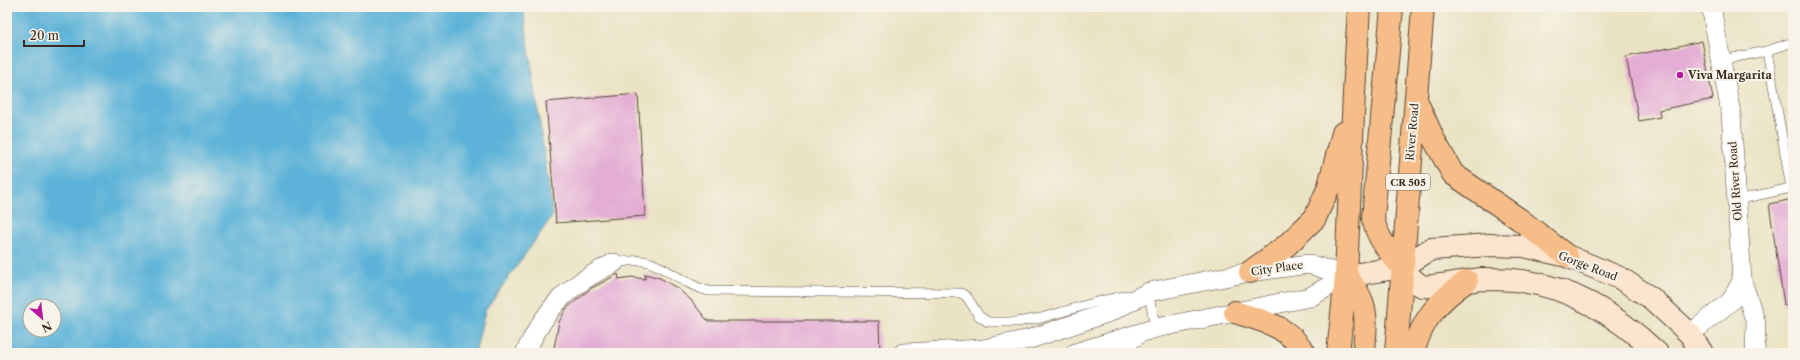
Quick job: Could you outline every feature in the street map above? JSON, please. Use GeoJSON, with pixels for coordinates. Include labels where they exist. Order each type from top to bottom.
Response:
{"type":"FeatureCollection","features":[{"type":"Feature","properties":{"kind":"main road"},"geometry":{"type":"LineString","coordinates":[[1338,353],[1346,276],[1359,7]]}},
{"type":"Feature","properties":{"kind":"main road"},"geometry":{"type":"LineString","coordinates":[[1392,7],[1372,218],[1377,234],[1386,248],[1413,280],[1423,286],[1482,279],[1522,281],[1560,290],[1596,306],[1638,335],[1657,353]]}},
{"type":"Feature","properties":{"kind":"main road","name":"River Road"},"geometry":{"type":"LineString","coordinates":[[1396,353],[1423,7]]}},
{"type":"Feature","properties":{"kind":"main road"},"geometry":{"type":"LineString","coordinates":[[1250,272],[1287,245],[1315,218],[1328,189],[1354,93]]}},
{"type":"Feature","properties":{"kind":"main road"},"geometry":{"type":"LineString","coordinates":[[1415,97],[1433,138],[1453,174],[1519,219],[1567,256]]}},
{"type":"Feature","properties":{"kind":"main road","name":"Gorge Road"},"geometry":{"type":"LineString","coordinates":[[1346,276],[1402,267],[1431,249],[1490,245],[1524,246],[1567,256],[1620,278],[1652,298],[1690,334],[1702,353]]}},
{"type":"Feature","properties":{"kind":"main road"},"geometry":{"type":"LineString","coordinates":[[1346,276],[1357,289],[1364,303],[1366,317],[1364,353]]}},
{"type":"Feature","properties":{"kind":"main road"},"geometry":{"type":"LineString","coordinates":[[1413,353],[1416,340],[1430,312],[1453,290],[1467,281]]}},
{"type":"Feature","properties":{"kind":"main road"},"geometry":{"type":"LineString","coordinates":[[1235,312],[1274,324],[1296,339],[1305,353]]}},
{"type":"Feature","properties":{"kind":"street","name":"Old River Road"},"geometry":{"type":"LineString","coordinates":[[1711,7],[1731,113],[1742,281],[1756,323],[1754,353]]}},
{"type":"Feature","properties":{"kind":"street"},"geometry":{"type":"LineString","coordinates":[[525,353],[537,327],[554,304],[572,287],[592,274],[614,263]]}},
{"type":"Feature","properties":{"kind":"street","name":"City Place"},"geometry":{"type":"LineString","coordinates":[[903,353],[983,349],[1037,337],[1110,312],[1149,292],[1250,272],[1309,264],[1346,276]]}},
{"type":"Feature","properties":{"kind":"street"},"geometry":{"type":"LineString","coordinates":[[1075,353],[1156,328],[1310,297],[1346,276]]}},
{"type":"Feature","properties":{"kind":"street"},"geometry":{"type":"LineString","coordinates":[[1690,334],[1731,301],[1742,281]]}},
{"type":"Feature","properties":{"kind":"street","name":"City Place"},"geometry":{"type":"LineString","coordinates":[[983,349],[1004,353]]}},
{"type":"Feature","properties":{"kind":"lane"},"geometry":{"type":"LineString","coordinates":[[1721,60],[1767,51],[1793,42]]}},
{"type":"Feature","properties":{"kind":"lane"},"geometry":{"type":"LineString","coordinates":[[1736,200],[1791,188],[1767,51]]}},
{"type":"Feature","properties":{"kind":"lane"},"geometry":{"type":"LineString","coordinates":[[614,263],[635,261],[650,262],[696,288],[709,291],[961,293],[967,297],[979,316],[988,322],[1016,322],[1041,318],[1100,301],[1149,292],[1156,328],[1129,347],[1125,353]]}},
{"type":"Feature","properties":{"kind":"water"},"geometry":{"type":"Polygon","coordinates":[[[7,7],[523,7],[553,215],[485,311],[475,353],[7,353],[7,7]]]}},
{"type":"Feature","properties":{"kind":"building","name":"Viva Margarita"},"geometry":{"type":"Polygon","coordinates":[[[1702,41],[1713,99],[1659,110],[1660,117],[1639,121],[1626,57],[1702,41]]]}},
{"type":"Feature","properties":{"kind":"building"},"geometry":{"type":"Polygon","coordinates":[[[638,94],[645,216],[556,223],[546,102],[638,94]]]}},
{"type":"Feature","properties":{"kind":"building"},"geometry":{"type":"Polygon","coordinates":[[[1793,199],[1793,304],[1784,305],[1769,204],[1793,199]]]}},
{"type":"Feature","properties":{"kind":"building"},"geometry":{"type":"Polygon","coordinates":[[[618,274],[619,279],[631,277],[645,279],[645,274],[660,278],[677,288],[690,299],[708,321],[879,321],[880,353],[553,353],[559,322],[566,309],[590,289],[618,274]]]}},
{"type":"Feature","properties":{"kind":"place","name":"Viva Margarita"},"geometry":{"type":"Point","coordinates":[1680,75]}}]}
